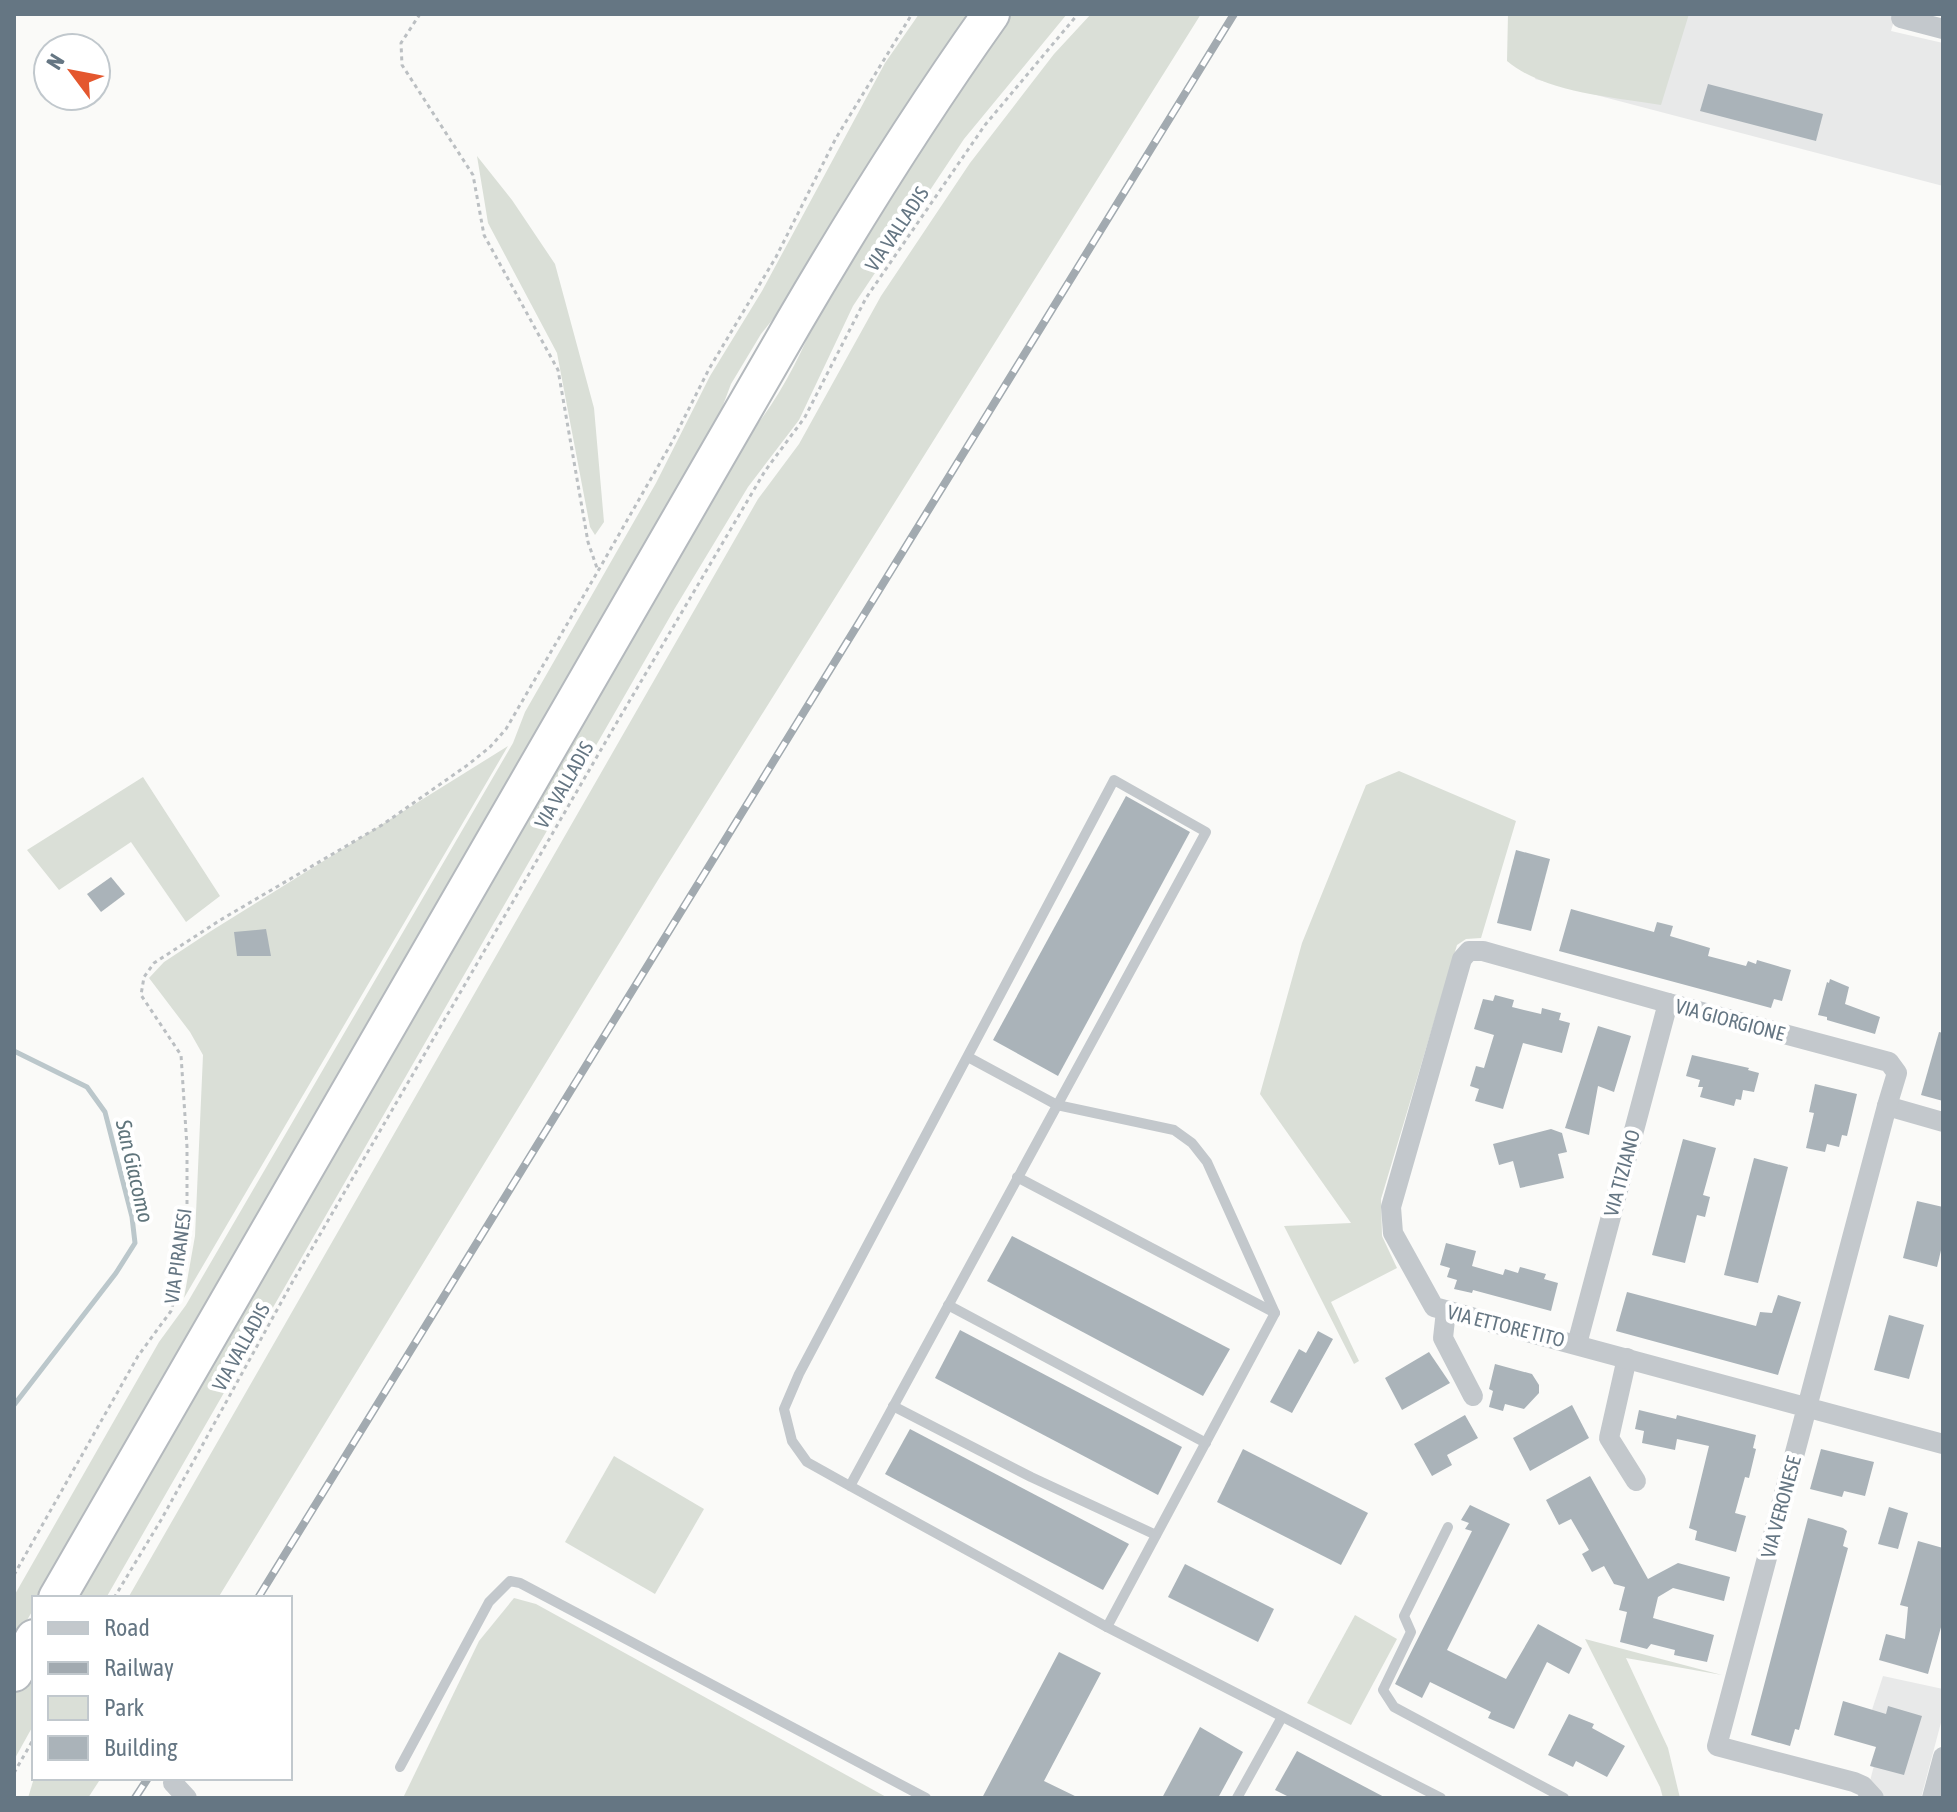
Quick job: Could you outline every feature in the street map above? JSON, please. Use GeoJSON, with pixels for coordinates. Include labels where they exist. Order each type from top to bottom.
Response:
{"type":"FeatureCollection","features":[{"type":"Feature","properties":{"kind":"highway"},"geometry":{"type":"LineString","coordinates":[[58,1596],[861,207],[924,109],[991,14]]}},
{"type":"Feature","properties":{"kind":"highway"},"geometry":{"type":"LineString","coordinates":[[14,1673],[32,1642]]}},
{"type":"Feature","properties":{"kind":"street"},"geometry":{"type":"LineString","coordinates":[[1901,18],[1943,29]]}},
{"type":"Feature","properties":{"kind":"street","name":"VIA GIORGIONE"},"geometry":{"type":"LineString","coordinates":[[1469,951],[1483,951],[1889,1062],[1897,1073],[1887,1106]]}},
{"type":"Feature","properties":{"kind":"street","name":"VIA ETTORE TITO"},"geometry":{"type":"LineString","coordinates":[[1469,951],[1462,959],[1391,1207],[1393,1233],[1434,1307],[1943,1444]]}},
{"type":"Feature","properties":{"kind":"street","name":"VIA TIZIANO"},"geometry":{"type":"LineString","coordinates":[[1577,1344],[1668,1003]]}},
{"type":"Feature","properties":{"kind":"street"},"geometry":{"type":"LineString","coordinates":[[1887,1106],[1943,1122]]}},
{"type":"Feature","properties":{"kind":"street","name":"VIA VERONESE"},"geometry":{"type":"LineString","coordinates":[[1874,1798],[1863,1786],[1854,1782],[1717,1746],[1887,1106]]}},
{"type":"Feature","properties":{"kind":"street"},"geometry":{"type":"LineString","coordinates":[[1446,1311],[1443,1338],[1473,1396]]}},
{"type":"Feature","properties":{"kind":"street"},"geometry":{"type":"LineString","coordinates":[[1627,1358],[1609,1438],[1636,1481]]}},
{"type":"Feature","properties":{"kind":"street"},"geometry":{"type":"LineString","coordinates":[[1932,1798],[1943,1757]]}},
{"type":"Feature","properties":{"kind":"street"},"geometry":{"type":"LineString","coordinates":[[173,1783],[187,1798]]}},
{"type":"Feature","properties":{"kind":"lane"},"geometry":{"type":"LineString","coordinates":[[850,1486],[1206,832],[1114,780],[799,1374],[784,1409],[792,1441],[807,1462],[850,1486],[1107,1627],[1441,1798]]}},
{"type":"Feature","properties":{"kind":"lane"},"geometry":{"type":"LineString","coordinates":[[968,1057],[1057,1105],[1174,1130],[1192,1143],[1207,1162],[1275,1313]]}},
{"type":"Feature","properties":{"kind":"lane"},"geometry":{"type":"LineString","coordinates":[[1017,1177],[1275,1313]]}},
{"type":"Feature","properties":{"kind":"lane"},"geometry":{"type":"LineString","coordinates":[[948,1305],[1206,1443]]}},
{"type":"Feature","properties":{"kind":"lane"},"geometry":{"type":"LineString","coordinates":[[1107,1627],[1275,1313]]}},
{"type":"Feature","properties":{"kind":"lane"},"geometry":{"type":"LineString","coordinates":[[893,1406],[1031,1477],[1156,1535]]}},
{"type":"Feature","properties":{"kind":"lane"},"geometry":{"type":"LineString","coordinates":[[1448,1527],[1404,1616],[1411,1632],[1383,1690],[1394,1707],[1564,1798]]}},
{"type":"Feature","properties":{"kind":"lane"},"geometry":{"type":"LineString","coordinates":[[400,1767],[489,1602],[510,1581],[520,1583],[926,1798]]}},
{"type":"Feature","properties":{"kind":"lane"},"geometry":{"type":"LineString","coordinates":[[1237,1798],[1282,1717]]}},
{"type":"Feature","properties":{"kind":"path"},"geometry":{"type":"LineString","coordinates":[[420,14],[401,43],[402,65],[473,175],[484,235],[558,370],[588,542],[598,571]]}},
{"type":"Feature","properties":{"kind":"path"},"geometry":{"type":"LineString","coordinates":[[598,571],[672,442],[709,369],[776,257],[836,138],[912,14]]}},
{"type":"Feature","properties":{"kind":"path","name":"VIA VALLADIS"},"geometry":{"type":"LineString","coordinates":[[115,1596],[169,1506],[293,1281],[613,729],[765,471],[805,417],[866,298],[985,125],[1078,14]]}},
{"type":"Feature","properties":{"kind":"path","name":"VIA PIRANESI"},"geometry":{"type":"LineString","coordinates":[[14,1575],[138,1356],[171,1311],[178,1286],[187,1209],[187,1147],[181,1055],[141,995],[144,977],[154,963],[222,919],[382,825],[490,747],[506,729],[598,571]]}},
{"type":"Feature","properties":{"kind":"path"},"geometry":{"type":"LineString","coordinates":[[14,1773],[32,1742]]}},
{"type":"Feature","properties":{"kind":"shaded area"},"geometry":{"type":"Polygon","coordinates":[[[1563,14],[1896,14],[1891,31],[1943,43],[1943,186],[1535,79],[1563,14]]]}},
{"type":"Feature","properties":{"kind":"shaded area"},"geometry":{"type":"Polygon","coordinates":[[[1883,1676],[1943,1689],[1943,1715],[1921,1798],[1881,1798],[1870,1781],[1885,1723],[1869,1719],[1883,1676]]]}},
{"type":"Feature","properties":{"kind":"green space"},"geometry":{"type":"Polygon","coordinates":[[[919,14],[972,14],[918,87],[797,289],[761,334],[731,384],[708,445],[41,1596],[32,1596],[32,1612],[14,1643],[14,1596],[159,1342],[186,1305],[513,743],[525,712],[656,483],[710,376],[762,291],[885,63],[919,14]]]}},
{"type":"Feature","properties":{"kind":"green space"},"geometry":{"type":"Polygon","coordinates":[[[1004,14],[1067,14],[964,139],[853,306],[799,420],[748,487],[675,608],[107,1596],[70,1596],[734,452],[773,402],[794,366],[820,308],[1004,14]]]}},
{"type":"Feature","properties":{"kind":"green space"},"geometry":{"type":"Polygon","coordinates":[[[1091,14],[1201,14],[658,880],[219,1596],[129,1596],[758,499],[799,444],[881,296],[970,163],[1054,54],[1091,14]]]}},
{"type":"Feature","properties":{"kind":"green space"},"geometry":{"type":"Polygon","coordinates":[[[1508,14],[1689,14],[1661,105],[1580,92],[1523,72],[1507,61],[1508,14]]]}},
{"type":"Feature","properties":{"kind":"green space"},"geometry":{"type":"Polygon","coordinates":[[[477,156],[512,200],[555,264],[594,408],[604,522],[595,535],[590,527],[557,353],[488,223],[477,156]]]}},
{"type":"Feature","properties":{"kind":"green space"},"geometry":{"type":"Polygon","coordinates":[[[508,746],[184,1298],[195,1236],[203,1055],[190,1032],[149,978],[164,962],[211,931],[508,746]]]}},
{"type":"Feature","properties":{"kind":"green space"},"geometry":{"type":"Polygon","coordinates":[[[1399,771],[1516,821],[1481,938],[1466,939],[1457,945],[1381,1199],[1382,1236],[1397,1268],[1331,1302],[1359,1361],[1354,1364],[1284,1226],[1351,1223],[1260,1094],[1302,943],[1366,785],[1399,771]]]}},
{"type":"Feature","properties":{"kind":"green space"},"geometry":{"type":"Polygon","coordinates":[[[143,777],[220,896],[186,922],[131,842],[59,890],[27,850],[143,777]]]}},
{"type":"Feature","properties":{"kind":"green space"},"geometry":{"type":"Polygon","coordinates":[[[614,1456],[704,1509],[655,1594],[565,1542],[614,1456]]]}},
{"type":"Feature","properties":{"kind":"green space"},"geometry":{"type":"Polygon","coordinates":[[[514,1598],[536,1604],[888,1798],[403,1798],[479,1641],[514,1598]]]}},
{"type":"Feature","properties":{"kind":"green space"},"geometry":{"type":"Polygon","coordinates":[[[1355,1615],[1397,1639],[1351,1725],[1307,1703],[1355,1615]]]}},
{"type":"Feature","properties":{"kind":"green space"},"geometry":{"type":"Polygon","coordinates":[[[1585,1639],[1722,1675],[1626,1658],[1668,1748],[1680,1798],[1663,1798],[1585,1639]]]}},
{"type":"Feature","properties":{"kind":"green space"},"geometry":{"type":"Polygon","coordinates":[[[32,1662],[32,1728],[14,1760],[14,1693],[32,1662]]]}},
{"type":"Feature","properties":{"kind":"green space"},"geometry":{"type":"Polygon","coordinates":[[[33,1780],[100,1780],[88,1798],[28,1798],[33,1780]]]}},
{"type":"Feature","properties":{"kind":"building"},"geometry":{"type":"Polygon","coordinates":[[[1708,84],[1823,114],[1816,141],[1700,111],[1708,84]]]}},
{"type":"Feature","properties":{"kind":"building"},"geometry":{"type":"Polygon","coordinates":[[[1126,796],[1190,832],[1058,1076],[993,1040],[1126,796]]]}},
{"type":"Feature","properties":{"kind":"building"},"geometry":{"type":"Polygon","coordinates":[[[1516,850],[1550,859],[1531,931],[1497,923],[1516,850]]]}},
{"type":"Feature","properties":{"kind":"building"},"geometry":{"type":"Polygon","coordinates":[[[111,877],[125,894],[101,912],[87,894],[111,877]]]}},
{"type":"Feature","properties":{"kind":"building"},"geometry":{"type":"Polygon","coordinates":[[[1571,909],[1654,932],[1657,922],[1673,926],[1670,936],[1710,948],[1708,956],[1746,966],[1748,961],[1756,964],[1757,960],[1791,970],[1782,1001],[1774,999],[1771,1008],[1559,951],[1571,909]]]}},
{"type":"Feature","properties":{"kind":"building"},"geometry":{"type":"Polygon","coordinates":[[[266,929],[271,956],[237,956],[234,932],[266,929]]]}},
{"type":"Feature","properties":{"kind":"building"},"geometry":{"type":"Polygon","coordinates":[[[1830,979],[1849,987],[1845,1004],[1880,1017],[1875,1034],[1818,1015],[1830,979]]]}},
{"type":"Feature","properties":{"kind":"building"},"geometry":{"type":"Polygon","coordinates":[[[1495,995],[1514,1000],[1512,1007],[1541,1014],[1542,1008],[1561,1013],[1559,1020],[1570,1023],[1562,1053],[1523,1043],[1503,1109],[1475,1101],[1479,1089],[1470,1086],[1476,1066],[1484,1068],[1494,1035],[1474,1029],[1483,999],[1493,1001],[1495,995]]]}},
{"type":"Feature","properties":{"kind":"building"},"geometry":{"type":"Polygon","coordinates":[[[1598,1026],[1631,1036],[1614,1092],[1598,1086],[1589,1135],[1565,1128],[1598,1026]]]}},
{"type":"Feature","properties":{"kind":"building"},"geometry":{"type":"Polygon","coordinates":[[[1939,1032],[1943,1033],[1943,1101],[1921,1095],[1939,1032]]]}},
{"type":"Feature","properties":{"kind":"building"},"geometry":{"type":"Polygon","coordinates":[[[1692,1055],[1759,1073],[1754,1092],[1743,1090],[1741,1100],[1736,1099],[1734,1106],[1700,1097],[1703,1087],[1698,1087],[1700,1080],[1686,1076],[1692,1055]]]}},
{"type":"Feature","properties":{"kind":"building"},"geometry":{"type":"Polygon","coordinates":[[[1815,1084],[1857,1094],[1847,1136],[1842,1135],[1839,1147],[1827,1144],[1825,1152],[1806,1148],[1814,1113],[1809,1112],[1815,1084]]]}},
{"type":"Feature","properties":{"kind":"building"},"geometry":{"type":"Polygon","coordinates":[[[1551,1129],[1562,1133],[1567,1152],[1558,1154],[1564,1178],[1520,1188],[1513,1161],[1499,1165],[1493,1144],[1551,1129]]]}},
{"type":"Feature","properties":{"kind":"building"},"geometry":{"type":"Polygon","coordinates":[[[1683,1139],[1716,1148],[1703,1195],[1710,1197],[1705,1217],[1697,1215],[1685,1263],[1652,1255],[1683,1139]]]}},
{"type":"Feature","properties":{"kind":"building"},"geometry":{"type":"Polygon","coordinates":[[[1754,1158],[1788,1167],[1758,1283],[1724,1275],[1754,1158]]]}},
{"type":"Feature","properties":{"kind":"building"},"geometry":{"type":"Polygon","coordinates":[[[1917,1201],[1943,1207],[1943,1242],[1937,1267],[1903,1258],[1917,1201]]]}},
{"type":"Feature","properties":{"kind":"building"},"geometry":{"type":"Polygon","coordinates":[[[1012,1236],[1230,1349],[1203,1396],[987,1281],[1012,1236]]]}},
{"type":"Feature","properties":{"kind":"building"},"geometry":{"type":"Polygon","coordinates":[[[1446,1243],[1476,1251],[1472,1266],[1503,1275],[1505,1269],[1518,1273],[1520,1267],[1546,1274],[1544,1279],[1558,1283],[1551,1311],[1473,1290],[1472,1293],[1454,1289],[1457,1280],[1447,1277],[1450,1268],[1440,1265],[1446,1243]]]}},
{"type":"Feature","properties":{"kind":"building"},"geometry":{"type":"Polygon","coordinates":[[[1627,1292],[1756,1326],[1760,1312],[1772,1313],[1778,1295],[1801,1302],[1778,1375],[1616,1331],[1627,1292]]]}},
{"type":"Feature","properties":{"kind":"building"},"geometry":{"type":"Polygon","coordinates":[[[1889,1315],[1924,1325],[1909,1379],[1874,1370],[1889,1315]]]}},
{"type":"Feature","properties":{"kind":"building"},"geometry":{"type":"Polygon","coordinates":[[[960,1330],[1182,1447],[1158,1495],[935,1378],[960,1330]]]}},
{"type":"Feature","properties":{"kind":"building"},"geometry":{"type":"Polygon","coordinates":[[[1318,1331],[1333,1339],[1292,1413],[1270,1402],[1299,1349],[1306,1353],[1318,1331]]]}},
{"type":"Feature","properties":{"kind":"building"},"geometry":{"type":"Polygon","coordinates":[[[1429,1352],[1450,1383],[1402,1410],[1385,1378],[1429,1352]]]}},
{"type":"Feature","properties":{"kind":"building"},"geometry":{"type":"Polygon","coordinates":[[[1495,1364],[1532,1374],[1539,1385],[1539,1393],[1524,1409],[1505,1404],[1503,1411],[1489,1407],[1493,1391],[1489,1389],[1495,1364]]]}},
{"type":"Feature","properties":{"kind":"building"},"geometry":{"type":"Polygon","coordinates":[[[1572,1405],[1589,1438],[1530,1471],[1513,1438],[1572,1405]]]}},
{"type":"Feature","properties":{"kind":"building"},"geometry":{"type":"Polygon","coordinates":[[[1639,1410],[1676,1419],[1677,1415],[1756,1435],[1749,1478],[1745,1477],[1735,1513],[1746,1516],[1736,1552],[1695,1540],[1697,1531],[1689,1528],[1709,1446],[1677,1439],[1675,1450],[1642,1443],[1644,1431],[1635,1429],[1639,1410]]]}},
{"type":"Feature","properties":{"kind":"building"},"geometry":{"type":"Polygon","coordinates":[[[1465,1415],[1478,1438],[1447,1455],[1452,1465],[1432,1476],[1414,1444],[1465,1415]]]}},
{"type":"Feature","properties":{"kind":"building"},"geometry":{"type":"Polygon","coordinates":[[[910,1429],[1129,1544],[1103,1590],[885,1474],[910,1429]]]}},
{"type":"Feature","properties":{"kind":"building"},"geometry":{"type":"Polygon","coordinates":[[[1243,1449],[1368,1513],[1341,1565],[1217,1502],[1243,1449]]]}},
{"type":"Feature","properties":{"kind":"building"},"geometry":{"type":"Polygon","coordinates":[[[1821,1449],[1874,1462],[1865,1496],[1844,1491],[1842,1497],[1810,1489],[1821,1449]]]}},
{"type":"Feature","properties":{"kind":"building"},"geometry":{"type":"Polygon","coordinates":[[[1590,1476],[1648,1579],[1678,1563],[1730,1577],[1724,1601],[1673,1588],[1658,1597],[1653,1618],[1714,1635],[1707,1662],[1674,1655],[1675,1650],[1651,1644],[1647,1649],[1620,1642],[1627,1612],[1619,1610],[1625,1587],[1614,1584],[1604,1566],[1592,1572],[1582,1554],[1589,1550],[1571,1519],[1559,1525],[1546,1500],[1590,1476]]]}},
{"type":"Feature","properties":{"kind":"building"},"geometry":{"type":"Polygon","coordinates":[[[1470,1505],[1510,1524],[1447,1650],[1506,1679],[1538,1624],[1582,1648],[1569,1674],[1547,1662],[1514,1729],[1488,1718],[1491,1712],[1430,1682],[1422,1698],[1395,1684],[1472,1531],[1465,1529],[1469,1523],[1461,1520],[1470,1505]]]}},
{"type":"Feature","properties":{"kind":"building"},"geometry":{"type":"Polygon","coordinates":[[[1889,1507],[1908,1513],[1898,1549],[1878,1544],[1889,1507]]]}},
{"type":"Feature","properties":{"kind":"building"},"geometry":{"type":"Polygon","coordinates":[[[1808,1518],[1847,1531],[1843,1546],[1848,1548],[1799,1730],[1795,1729],[1790,1746],[1751,1735],[1808,1518]]]}},
{"type":"Feature","properties":{"kind":"building"},"geometry":{"type":"Polygon","coordinates":[[[1918,1541],[1943,1548],[1943,1620],[1928,1674],[1879,1660],[1886,1634],[1905,1639],[1908,1607],[1900,1605],[1918,1541]]]}},
{"type":"Feature","properties":{"kind":"building"},"geometry":{"type":"Polygon","coordinates":[[[1185,1564],[1274,1609],[1258,1642],[1168,1597],[1185,1564]]]}},
{"type":"Feature","properties":{"kind":"building"},"geometry":{"type":"Polygon","coordinates":[[[1059,1652],[1101,1673],[1044,1781],[1079,1798],[982,1798],[1059,1652]]]}},
{"type":"Feature","properties":{"kind":"building"},"geometry":{"type":"Polygon","coordinates":[[[1843,1701],[1886,1714],[1888,1706],[1922,1716],[1904,1775],[1870,1766],[1876,1747],[1834,1735],[1843,1701]]]}},
{"type":"Feature","properties":{"kind":"building"},"geometry":{"type":"Polygon","coordinates":[[[1569,1714],[1594,1724],[1592,1728],[1625,1746],[1607,1777],[1576,1761],[1573,1767],[1548,1755],[1569,1714]]]}},
{"type":"Feature","properties":{"kind":"building"},"geometry":{"type":"Polygon","coordinates":[[[1200,1727],[1243,1752],[1218,1798],[1162,1798],[1200,1727]]]}},
{"type":"Feature","properties":{"kind":"building"},"geometry":{"type":"Polygon","coordinates":[[[1297,1751],[1386,1798],[1291,1798],[1275,1790],[1297,1751]]]}},
{"type":"Feature","properties":{"kind":"waterway","name":"San Giacomo"},"geometry":{"type":"LineString","coordinates":[[14,1051],[87,1087],[105,1112],[132,1217],[135,1243],[116,1273],[14,1405]]}},
{"type":"Feature","properties":{"kind":"railway"},"geometry":{"type":"LineString","coordinates":[[259,1596],[1234,14]]}},
{"type":"Feature","properties":{"kind":"railway"},"geometry":{"type":"LineString","coordinates":[[135,1798],[147,1780]]}}]}
